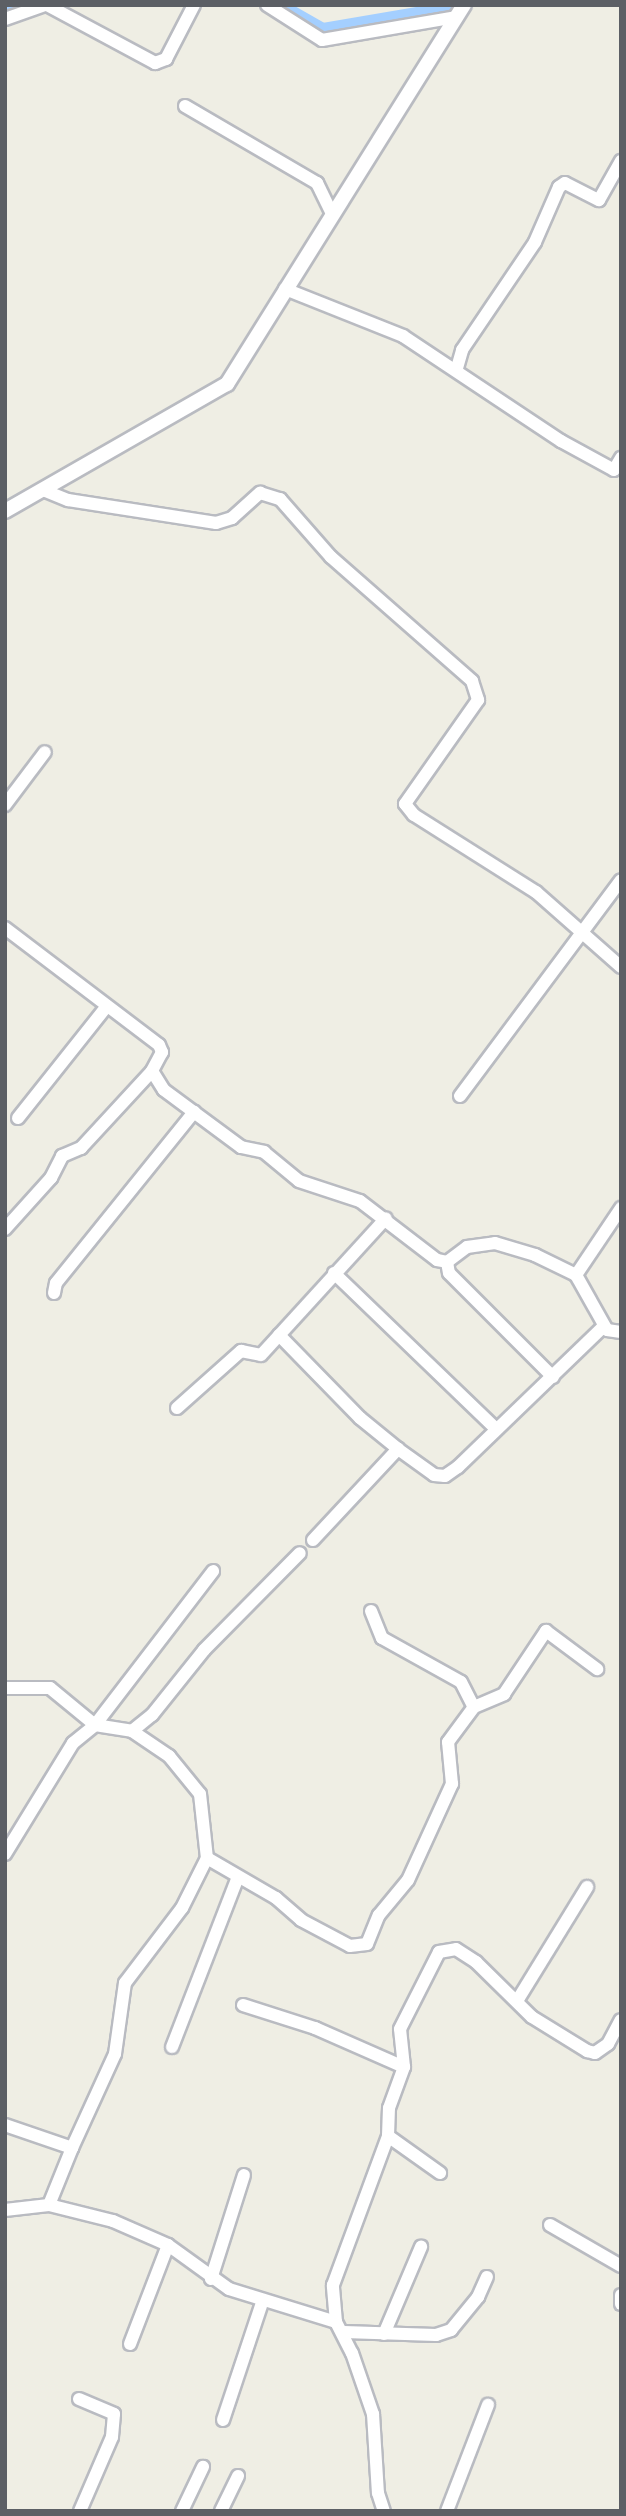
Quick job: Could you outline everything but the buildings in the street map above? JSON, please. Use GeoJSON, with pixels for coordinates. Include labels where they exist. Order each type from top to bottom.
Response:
{"type":"FeatureCollection","features":[{"type":"Feature","properties":{"kind":"street"},"geometry":{"type":"LineString","coordinates":[[5,19],[46,5],[155,63],[166,59],[194,5]]}},
{"type":"Feature","properties":{"kind":"street"},"geometry":{"type":"LineString","coordinates":[[267,5],[322,40],[460,11]]}},
{"type":"Feature","properties":{"kind":"street"},"geometry":{"type":"LineString","coordinates":[[5,511],[227,384],[460,11]]}},
{"type":"Feature","properties":{"kind":"street"},"geometry":{"type":"LineString","coordinates":[[185,106],[317,183],[332,214]]}},
{"type":"Feature","properties":{"kind":"street"},"geometry":{"type":"LineString","coordinates":[[457,368],[462,349],[535,242],[559,187],[565,183],[599,200],[621,161]]}},
{"type":"Feature","properties":{"kind":"street"},"geometry":{"type":"LineString","coordinates":[[285,289],[403,336],[457,368],[561,441],[614,470],[621,458]]}},
{"type":"Feature","properties":{"kind":"street"},"geometry":{"type":"LineString","coordinates":[[43,490],[68,500],[216,523],[232,518],[260,494],[280,499],[331,557],[472,681],[478,701],[405,804],[414,815],[536,892],[621,967]]}},
{"type":"Feature","properties":{"kind":"street"},"geometry":{"type":"LineString","coordinates":[[5,805],[45,752]]}},
{"type":"Feature","properties":{"kind":"street"},"geometry":{"type":"LineString","coordinates":[[460,1096],[621,880]]}},
{"type":"Feature","properties":{"kind":"street"},"geometry":{"type":"LineString","coordinates":[[5,928],[159,1045],[162,1052],[152,1071],[81,1147],[62,1156],[51,1178],[5,1229]]}},
{"type":"Feature","properties":{"kind":"street"},"geometry":{"type":"LineString","coordinates":[[18,1118],[107,1006]]}},
{"type":"Feature","properties":{"kind":"street"},"geometry":{"type":"LineString","coordinates":[[152,1071],[164,1090],[241,1147],[264,1152],[299,1181],[360,1201],[386,1218],[437,1260],[447,1262],[467,1247],[495,1243],[534,1255],[576,1275],[604,1326],[621,1332]]}},
{"type":"Feature","properties":{"kind":"street"},"geometry":{"type":"LineString","coordinates":[[54,1293],[56,1283],[194,1112]]}},
{"type":"Feature","properties":{"kind":"street"},"geometry":{"type":"LineString","coordinates":[[576,1275],[621,1208]]}},
{"type":"Feature","properties":{"kind":"street"},"geometry":{"type":"LineString","coordinates":[[177,1408],[241,1351],[261,1355],[386,1218]]}},
{"type":"Feature","properties":{"kind":"street"},"geometry":{"type":"LineString","coordinates":[[447,1262],[449,1273],[553,1377]]}},
{"type":"Feature","properties":{"kind":"street"},"geometry":{"type":"LineString","coordinates":[[334,1273],[495,1428]]}},
{"type":"Feature","properties":{"kind":"street"},"geometry":{"type":"LineString","coordinates":[[279,1335],[360,1418],[434,1475],[445,1476],[604,1326]]}},
{"type":"Feature","properties":{"kind":"street"},"geometry":{"type":"LineString","coordinates":[[313,1540],[398,1449]]}},
{"type":"Feature","properties":{"kind":"street"},"geometry":{"type":"LineString","coordinates":[[132,1731],[152,1715],[204,1650],[300,1553]]}},
{"type":"Feature","properties":{"kind":"street"},"geometry":{"type":"LineString","coordinates":[[5,1854],[73,1742],[95,1725],[213,1571]]}},
{"type":"Feature","properties":{"kind":"street"},"geometry":{"type":"LineString","coordinates":[[371,1611],[382,1638],[461,1682],[474,1707]]}},
{"type":"Feature","properties":{"kind":"street"},"geometry":{"type":"LineString","coordinates":[[208,1858],[350,1946],[367,1944],[379,1915],[408,1880],[452,1784],[448,1742],[474,1707],[504,1694],[546,1631],[597,1669]]}},
{"type":"Feature","properties":{"kind":"street"},"geometry":{"type":"LineString","coordinates":[[5,1688],[50,1688],[95,1725],[132,1731],[169,1756],[200,1794],[208,1858],[182,1908],[125,1983],[114,2054],[49,2205]]}},
{"type":"Feature","properties":{"kind":"street"},"geometry":{"type":"LineString","coordinates":[[172,2048],[238,1877]]}},
{"type":"Feature","properties":{"kind":"street"},"geometry":{"type":"LineString","coordinates":[[517,2001],[587,1887]]}},
{"type":"Feature","properties":{"kind":"street"},"geometry":{"type":"LineString","coordinates":[[384,2511],[378,2493],[373,2414],[340,2327],[333,2285],[388,2136],[389,2108],[404,2067],[400,2029],[439,1952],[456,1950],[532,2017],[595,2053],[608,2044],[621,2020]]}},
{"type":"Feature","properties":{"kind":"street"},"geometry":{"type":"LineString","coordinates":[[243,2005],[315,2028],[404,2067]]}},
{"type":"Feature","properties":{"kind":"street"},"geometry":{"type":"LineString","coordinates":[[5,2125],[72,2148]]}},
{"type":"Feature","properties":{"kind":"street"},"geometry":{"type":"LineString","coordinates":[[388,2136],[440,2173]]}},
{"type":"Feature","properties":{"kind":"street"},"geometry":{"type":"LineString","coordinates":[[211,2279],[244,2175]]}},
{"type":"Feature","properties":{"kind":"street"},"geometry":{"type":"LineString","coordinates":[[5,2210],[49,2205],[114,2221],[168,2245],[211,2279],[340,2327],[384,2334],[436,2335],[451,2330],[478,2297],[487,2277]]}},
{"type":"Feature","properties":{"kind":"street"},"geometry":{"type":"LineString","coordinates":[[550,2224],[621,2266]]}},
{"type":"Feature","properties":{"kind":"street"},"geometry":{"type":"LineString","coordinates":[[130,2344],[168,2245]]}},
{"type":"Feature","properties":{"kind":"street"},"geometry":{"type":"LineString","coordinates":[[384,2334],[421,2247]]}},
{"type":"Feature","properties":{"kind":"street"},"geometry":{"type":"LineString","coordinates":[[621,2295],[621,2304]]}},
{"type":"Feature","properties":{"kind":"street"},"geometry":{"type":"LineString","coordinates":[[223,2420],[263,2300]]}},
{"type":"Feature","properties":{"kind":"street"},"geometry":{"type":"LineString","coordinates":[[79,2399],[114,2414],[112,2437],[80,2511]]}},
{"type":"Feature","properties":{"kind":"street"},"geometry":{"type":"LineString","coordinates":[[447,2511],[488,2405]]}},
{"type":"Feature","properties":{"kind":"street"},"geometry":{"type":"LineString","coordinates":[[182,2511],[203,2467]]}},
{"type":"Feature","properties":{"kind":"street"},"geometry":{"type":"LineString","coordinates":[[221,2511],[239,2476]]}},
{"type":"Feature","properties":{"kind":"waterway"},"geometry":{"type":"LineString","coordinates":[[6,13],[24,5]]}},
{"type":"Feature","properties":{"kind":"waterway"},"geometry":{"type":"LineString","coordinates":[[283,5],[323,28],[458,5]]}}]}
